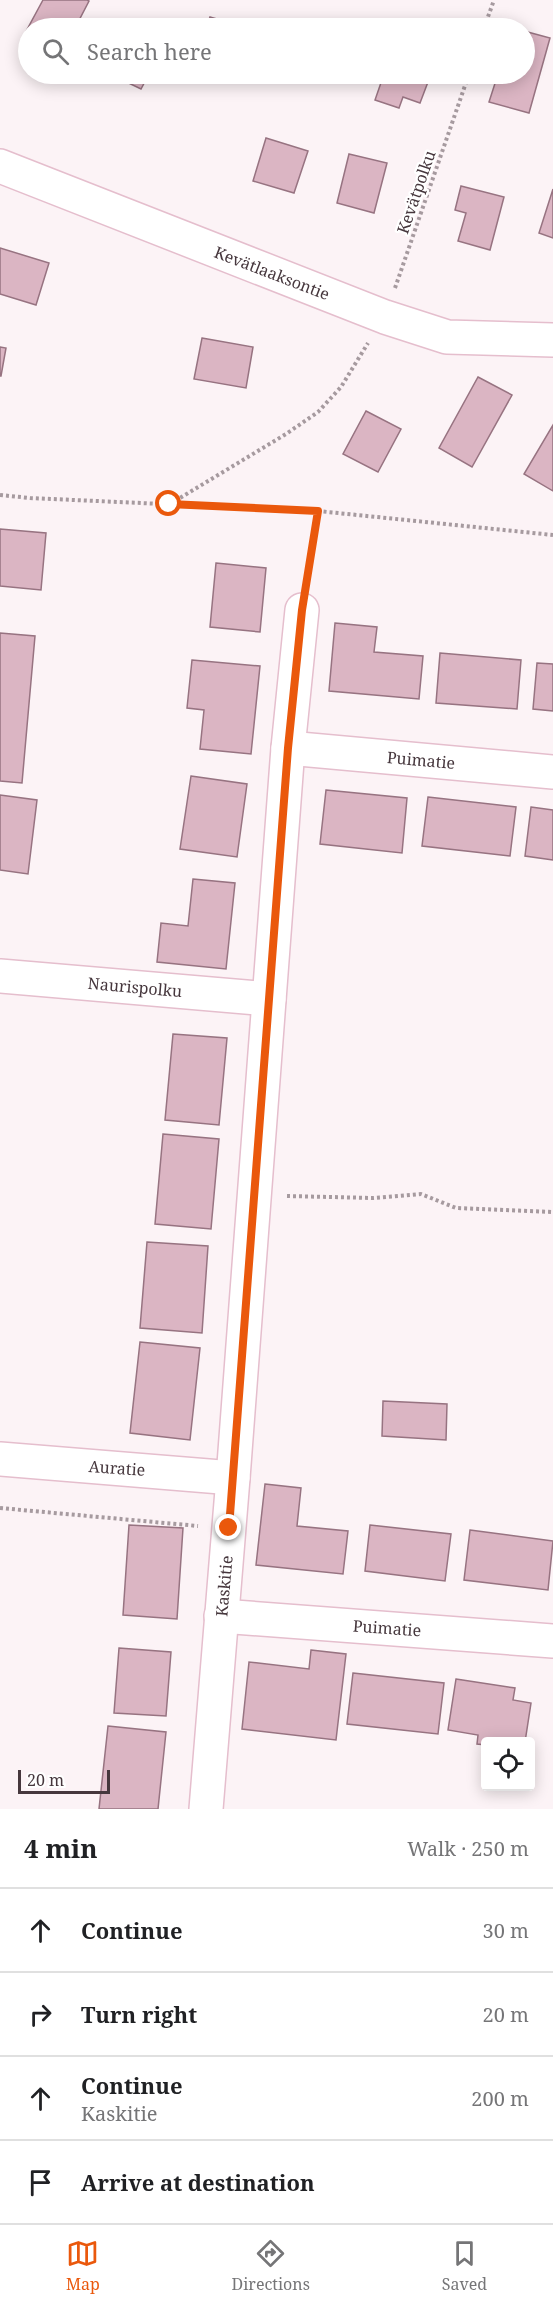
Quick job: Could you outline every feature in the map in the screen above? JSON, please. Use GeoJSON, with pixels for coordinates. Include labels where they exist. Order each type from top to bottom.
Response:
{"type":"FeatureCollection","features":[{"type":"Feature","properties":{"kind":"street","name":"Kevätlaaksontie"},"geometry":{"type":"LineString","coordinates":[[0,166],[385,317],[447,337],[553,340]]}},
{"type":"Feature","properties":{"kind":"street","name":"Kaskitie"},"geometry":{"type":"LineString","coordinates":[[206,1809],[288,748],[302,610]]}},
{"type":"Feature","properties":{"kind":"street","name":"Puimatie"},"geometry":{"type":"LineString","coordinates":[[288,748],[553,772]]}},
{"type":"Feature","properties":{"kind":"street","name":"Naurispolku"},"geometry":{"type":"LineString","coordinates":[[0,976],[269,999]]}},
{"type":"Feature","properties":{"kind":"street","name":"Auratie"},"geometry":{"type":"LineString","coordinates":[[0,1459],[233,1478]]}},
{"type":"Feature","properties":{"kind":"street","name":"Puimatie"},"geometry":{"type":"LineString","coordinates":[[221,1616],[553,1641]]}},
{"type":"Feature","properties":{"kind":"path"},"geometry":{"type":"LineString","coordinates":[[488,18],[494,0]]}},
{"type":"Feature","properties":{"kind":"path","name":"Kevätpolku"},"geometry":{"type":"LineString","coordinates":[[169,504],[286,434],[318,412],[341,387],[385,317],[466,84]]}},
{"type":"Feature","properties":{"kind":"path"},"geometry":{"type":"LineString","coordinates":[[0,495],[318,511],[553,535]]}},
{"type":"Feature","properties":{"kind":"path"},"geometry":{"type":"LineString","coordinates":[[302,610],[318,511]]}},
{"type":"Feature","properties":{"kind":"path"},"geometry":{"type":"LineString","coordinates":[[255,1194],[373,1198],[421,1194],[456,1208],[553,1212]]}},
{"type":"Feature","properties":{"kind":"path"},"geometry":{"type":"LineString","coordinates":[[0,1508],[229,1528]]}},
{"type":"Feature","properties":{"kind":"building"},"geometry":{"type":"Polygon","coordinates":[[[43,0],[89,1],[80,18],[33,18],[43,0]]]}},
{"type":"Feature","properties":{"kind":"building"},"geometry":{"type":"Polygon","coordinates":[[[535,34],[550,38],[529,113],[489,102],[495,84],[535,84],[535,34]]]}},
{"type":"Feature","properties":{"kind":"building"},"geometry":{"type":"Polygon","coordinates":[[[131,84],[144,84],[141,89],[131,84]]]}},
{"type":"Feature","properties":{"kind":"building"},"geometry":{"type":"Polygon","coordinates":[[[381,84],[427,84],[420,103],[403,97],[399,108],[375,100],[381,84]]]}},
{"type":"Feature","properties":{"kind":"building"},"geometry":{"type":"Polygon","coordinates":[[[266,138],[308,151],[294,193],[253,181],[266,138]]]}},
{"type":"Feature","properties":{"kind":"building"},"geometry":{"type":"Polygon","coordinates":[[[349,154],[387,163],[374,213],[337,203],[349,154]]]}},
{"type":"Feature","properties":{"kind":"building"},"geometry":{"type":"Polygon","coordinates":[[[461,186],[504,197],[490,250],[458,241],[466,213],[455,210],[461,186]]]}},
{"type":"Feature","properties":{"kind":"building"},"geometry":{"type":"Polygon","coordinates":[[[553,189],[553,238],[539,233],[553,189]]]}},
{"type":"Feature","properties":{"kind":"building"},"geometry":{"type":"Polygon","coordinates":[[[0,248],[49,263],[36,305],[0,294],[0,248]]]}},
{"type":"Feature","properties":{"kind":"building"},"geometry":{"type":"Polygon","coordinates":[[[202,338],[253,347],[246,388],[194,379],[202,338]]]}},
{"type":"Feature","properties":{"kind":"building"},"geometry":{"type":"Polygon","coordinates":[[[0,347],[6,348],[1,376],[0,376],[0,347]]]}},
{"type":"Feature","properties":{"kind":"building"},"geometry":{"type":"Polygon","coordinates":[[[478,377],[512,395],[472,467],[439,448],[478,377]]]}},
{"type":"Feature","properties":{"kind":"building"},"geometry":{"type":"Polygon","coordinates":[[[366,411],[401,429],[378,472],[343,454],[366,411]]]}},
{"type":"Feature","properties":{"kind":"building"},"geometry":{"type":"Polygon","coordinates":[[[553,425],[553,491],[524,474],[553,425]]]}},
{"type":"Feature","properties":{"kind":"building"},"geometry":{"type":"Polygon","coordinates":[[[0,529],[46,533],[41,590],[0,586],[0,529]]]}},
{"type":"Feature","properties":{"kind":"building"},"geometry":{"type":"Polygon","coordinates":[[[216,563],[266,568],[260,632],[210,627],[216,563]]]}},
{"type":"Feature","properties":{"kind":"building"},"geometry":{"type":"Polygon","coordinates":[[[335,623],[377,627],[374,652],[423,656],[419,699],[329,691],[335,623]]]}},
{"type":"Feature","properties":{"kind":"building"},"geometry":{"type":"Polygon","coordinates":[[[0,633],[35,636],[22,783],[0,781],[0,633]]]}},
{"type":"Feature","properties":{"kind":"building"},"geometry":{"type":"Polygon","coordinates":[[[440,653],[521,660],[517,709],[436,703],[440,653]]]}},
{"type":"Feature","properties":{"kind":"building"},"geometry":{"type":"Polygon","coordinates":[[[192,660],[260,666],[251,754],[200,749],[204,710],[187,708],[192,660]]]}},
{"type":"Feature","properties":{"kind":"building"},"geometry":{"type":"Polygon","coordinates":[[[537,663],[553,664],[553,711],[533,709],[537,663]]]}},
{"type":"Feature","properties":{"kind":"building"},"geometry":{"type":"Polygon","coordinates":[[[191,776],[247,784],[237,857],[180,849],[191,776]]]}},
{"type":"Feature","properties":{"kind":"building"},"geometry":{"type":"Polygon","coordinates":[[[326,790],[407,798],[402,853],[320,844],[326,790]]]}},
{"type":"Feature","properties":{"kind":"building"},"geometry":{"type":"Polygon","coordinates":[[[0,795],[37,800],[28,874],[0,870],[0,795]]]}},
{"type":"Feature","properties":{"kind":"building"},"geometry":{"type":"Polygon","coordinates":[[[428,797],[516,807],[510,856],[422,846],[428,797]]]}},
{"type":"Feature","properties":{"kind":"building"},"geometry":{"type":"Polygon","coordinates":[[[531,807],[553,810],[553,860],[525,856],[531,807]]]}},
{"type":"Feature","properties":{"kind":"building"},"geometry":{"type":"Polygon","coordinates":[[[193,879],[235,883],[226,969],[157,962],[161,923],[188,926],[193,879]]]}},
{"type":"Feature","properties":{"kind":"building"},"geometry":{"type":"Polygon","coordinates":[[[173,1034],[227,1038],[219,1125],[165,1120],[173,1034]]]}},
{"type":"Feature","properties":{"kind":"building"},"geometry":{"type":"Polygon","coordinates":[[[163,1134],[219,1139],[211,1229],[155,1224],[163,1134]]]}},
{"type":"Feature","properties":{"kind":"building"},"geometry":{"type":"Polygon","coordinates":[[[147,1242],[208,1246],[202,1333],[140,1328],[147,1242]]]}},
{"type":"Feature","properties":{"kind":"building"},"geometry":{"type":"Polygon","coordinates":[[[140,1342],[200,1348],[190,1440],[130,1433],[140,1342]]]}},
{"type":"Feature","properties":{"kind":"building"},"geometry":{"type":"Polygon","coordinates":[[[383,1401],[447,1404],[446,1440],[382,1436],[383,1401]]]}},
{"type":"Feature","properties":{"kind":"building"},"geometry":{"type":"Polygon","coordinates":[[[265,1484],[301,1488],[297,1526],[348,1531],[343,1574],[256,1565],[265,1484]]]}},
{"type":"Feature","properties":{"kind":"building"},"geometry":{"type":"Polygon","coordinates":[[[129,1525],[183,1528],[177,1619],[123,1615],[129,1525]]]}},
{"type":"Feature","properties":{"kind":"building"},"geometry":{"type":"Polygon","coordinates":[[[370,1525],[451,1534],[445,1581],[365,1571],[370,1525]]]}},
{"type":"Feature","properties":{"kind":"building"},"geometry":{"type":"Polygon","coordinates":[[[470,1530],[553,1541],[548,1590],[464,1580],[470,1530]]]}},
{"type":"Feature","properties":{"kind":"building"},"geometry":{"type":"Polygon","coordinates":[[[119,1648],[171,1652],[166,1716],[114,1713],[119,1648]]]}},
{"type":"Feature","properties":{"kind":"building"},"geometry":{"type":"Polygon","coordinates":[[[311,1650],[346,1654],[336,1740],[242,1729],[249,1662],[309,1669],[311,1650]]]}},
{"type":"Feature","properties":{"kind":"building"},"geometry":{"type":"Polygon","coordinates":[[[353,1673],[444,1683],[438,1734],[347,1724],[353,1673]]]}},
{"type":"Feature","properties":{"kind":"building"},"geometry":{"type":"Polygon","coordinates":[[[456,1679],[515,1688],[513,1700],[531,1703],[526,1737],[481,1737],[481,1744],[477,1744],[478,1735],[448,1730],[456,1679]]]}},
{"type":"Feature","properties":{"kind":"building"},"geometry":{"type":"Polygon","coordinates":[[[108,1726],[166,1732],[158,1809],[99,1809],[108,1726]]]}},
{"type":"Feature","properties":{"kind":"route"},"geometry":{"type":"LineString","coordinates":[[169,504],[318,511],[302,610],[288,748],[229,1528]]}}]}
